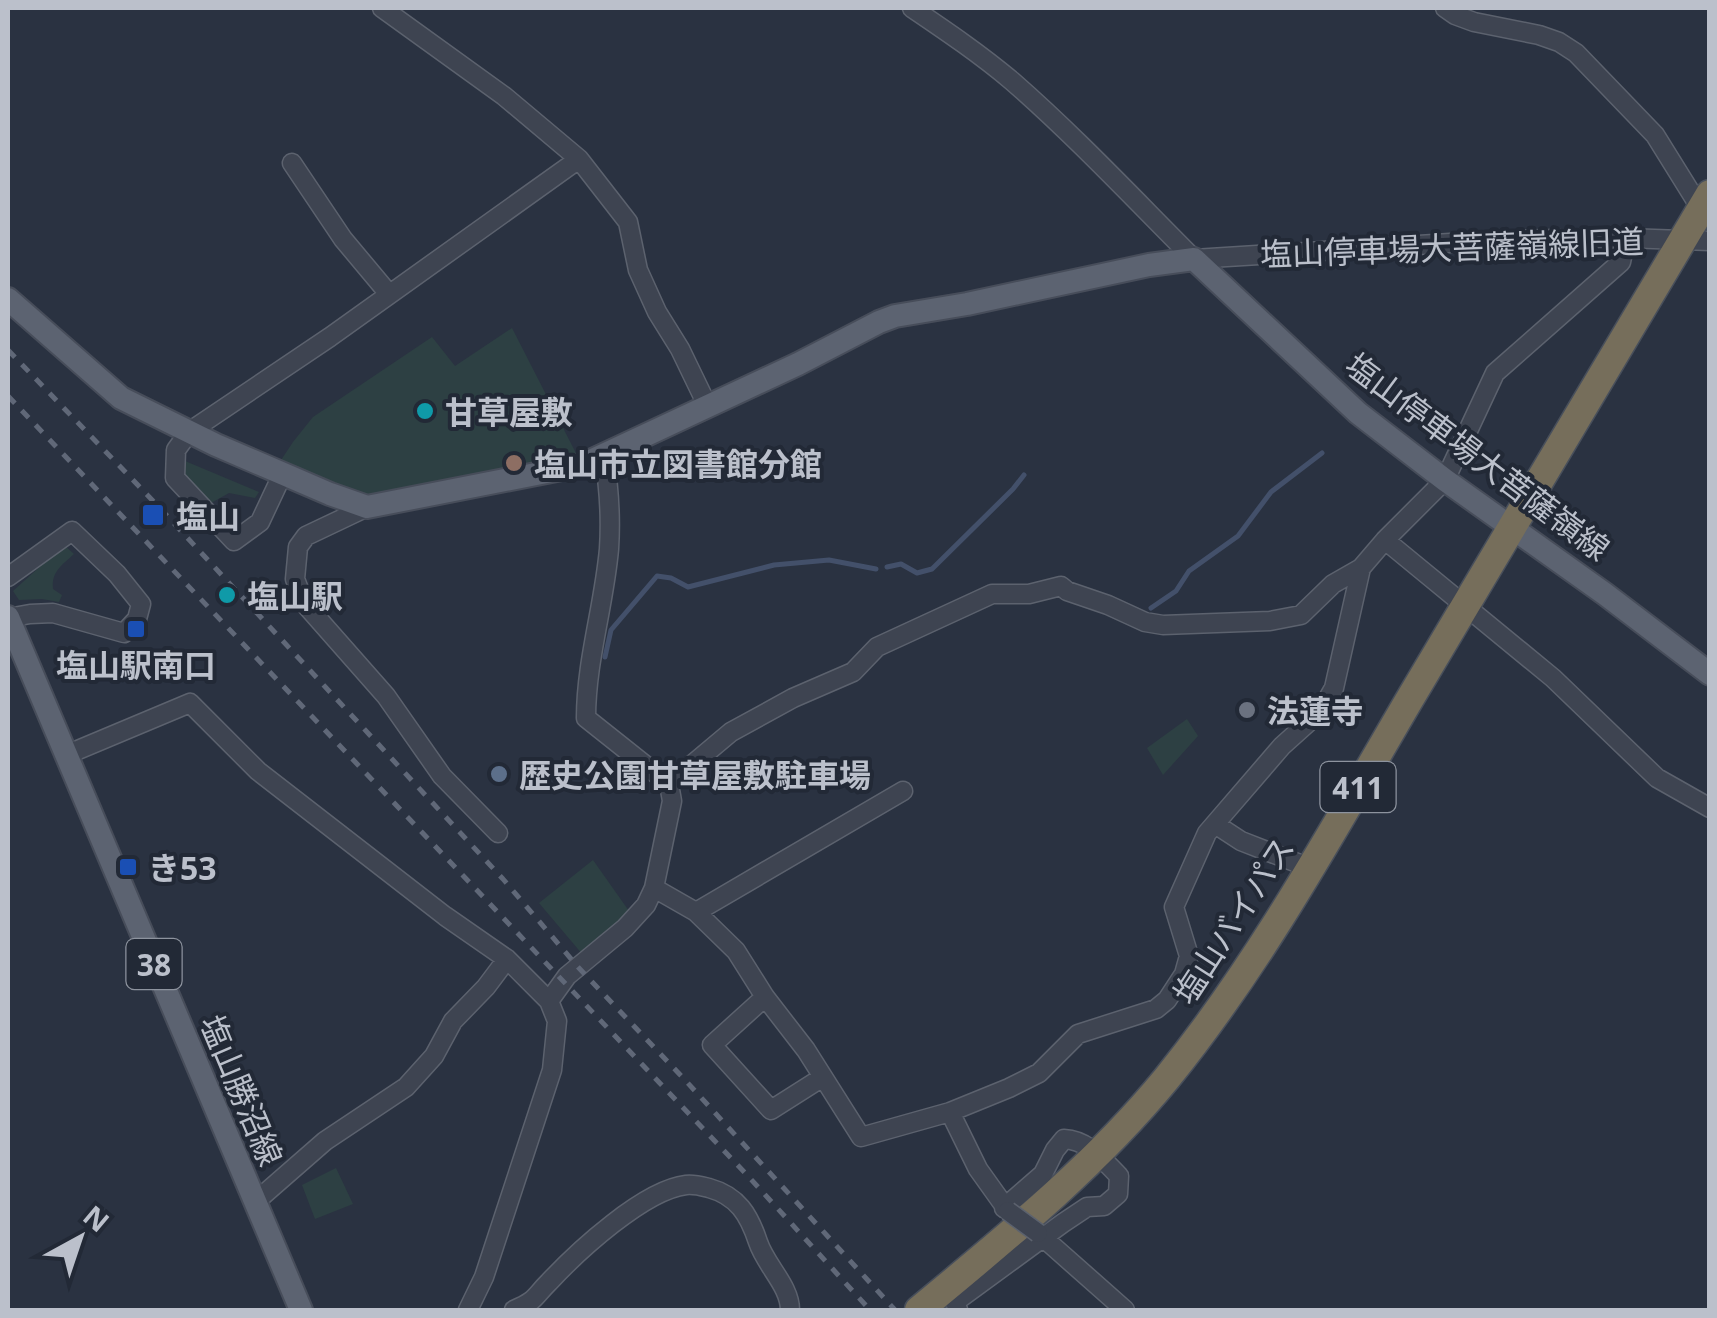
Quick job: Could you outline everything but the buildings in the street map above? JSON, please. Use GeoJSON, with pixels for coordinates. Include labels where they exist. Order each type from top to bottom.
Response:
{"type":"FeatureCollection","features":[{"type":"Feature","properties":{"kind":"highway","name":"塩山バイパス"},"geometry":{"type":"LineString","coordinates":[[919,1310],[1042,1208],[1098,1154],[1166,1078],[1238,982],[1512,528],[1696,240],[1705,202]]}},
{"type":"Feature","properties":{"kind":"main road"},"geometry":{"type":"LineString","coordinates":[[8,299],[121,398],[189,432],[367,507],[582,465],[895,316],[1194,259]]}},
{"type":"Feature","properties":{"kind":"main road","name":"塩山停車場大菩薩嶺線"},"geometry":{"type":"LineString","coordinates":[[1194,259],[1358,413],[1710,674]]}},
{"type":"Feature","properties":{"kind":"main road","name":"塩山勝沼線"},"geometry":{"type":"LineString","coordinates":[[8,617],[300,1310]]}},
{"type":"Feature","properties":{"kind":"street"},"geometry":{"type":"LineString","coordinates":[[382,8],[504,96],[579,159],[628,222],[638,270],[708,407]]}},
{"type":"Feature","properties":{"kind":"street"},"geometry":{"type":"LineString","coordinates":[[912,8],[1009,79],[1074,138],[1194,259]]}},
{"type":"Feature","properties":{"kind":"street"},"geometry":{"type":"LineString","coordinates":[[1445,8],[1474,22],[1539,35],[1576,53],[1655,134],[1705,202]]}},
{"type":"Feature","properties":{"kind":"street"},"geometry":{"type":"LineString","coordinates":[[283,473],[260,522],[234,540],[175,478],[176,450],[189,432],[330,337],[579,159]]}},
{"type":"Feature","properties":{"kind":"street"},"geometry":{"type":"LineString","coordinates":[[292,163],[343,239],[389,294]]}},
{"type":"Feature","properties":{"kind":"street"},"geometry":{"type":"LineString","coordinates":[[669,784],[732,732],[793,698],[853,672],[877,647],[992,594],[1029,594],[1060,586],[1145,622],[1163,625],[1270,621],[1301,615],[1333,584],[1361,568],[1445,480],[1495,374],[1621,262],[1626,238]]}},
{"type":"Feature","properties":{"kind":"street","name":"塩山停車場大菩薩嶺線旧道"},"geometry":{"type":"LineString","coordinates":[[1194,259],[1498,240],[1696,240]]}},
{"type":"Feature","properties":{"kind":"street"},"geometry":{"type":"LineString","coordinates":[[549,1001],[567,976],[601,950],[646,905],[654,888],[672,801],[669,784],[586,718],[586,688],[609,550],[609,484],[604,457]]}},
{"type":"Feature","properties":{"kind":"street"},"geometry":{"type":"LineString","coordinates":[[367,507],[306,536],[298,547],[295,580],[304,602],[386,696],[442,776],[498,833]]}},
{"type":"Feature","properties":{"kind":"street"},"geometry":{"type":"LineString","coordinates":[[8,578],[72,531],[117,574],[141,604],[137,619],[124,632],[54,613],[8,617]]}},
{"type":"Feature","properties":{"kind":"street"},"geometry":{"type":"LineString","coordinates":[[1385,540],[1553,678],[1657,778],[1710,808]]}},
{"type":"Feature","properties":{"kind":"street"},"geometry":{"type":"LineString","coordinates":[[654,888],[696,912],[736,951],[861,1137],[950,1112],[1009,1088],[1040,1073],[1078,1034],[1156,1009],[1167,1000],[1184,974],[1189,956],[1174,907],[1207,833],[1282,746],[1321,711],[1334,688],[1361,568]]}},
{"type":"Feature","properties":{"kind":"street"},"geometry":{"type":"LineString","coordinates":[[66,755],[190,703],[258,771],[445,916],[507,958],[549,1001],[558,1021],[552,1070],[484,1277],[468,1310]]}},
{"type":"Feature","properties":{"kind":"street"},"geometry":{"type":"LineString","coordinates":[[696,912],[903,792]]}},
{"type":"Feature","properties":{"kind":"street"},"geometry":{"type":"LineString","coordinates":[[1215,824],[1240,841],[1310,868]]}},
{"type":"Feature","properties":{"kind":"street"},"geometry":{"type":"LineString","coordinates":[[254,1203],[326,1142],[406,1087],[434,1056],[453,1021],[507,958]]}},
{"type":"Feature","properties":{"kind":"street"},"geometry":{"type":"LineString","coordinates":[[765,997],[712,1046],[771,1110],[824,1077]]}},
{"type":"Feature","properties":{"kind":"street"},"geometry":{"type":"LineString","coordinates":[[950,1112],[978,1169],[1006,1210],[1041,1235],[1125,1310]]}},
{"type":"Feature","properties":{"kind":"street"},"geometry":{"type":"LineString","coordinates":[[953,1308],[1041,1235],[1088,1207],[1104,1206],[1118,1194],[1119,1176],[1098,1154],[1076,1140],[1064,1139],[1043,1174],[1006,1210]]}},
{"type":"Feature","properties":{"kind":"street"},"geometry":{"type":"LineString","coordinates":[[514,1310],[534,1302],[547,1284],[608,1228],[650,1198],[691,1184],[732,1197],[746,1211],[764,1258],[790,1298],[790,1310]]}},
{"type":"Feature","properties":{"kind":"shaded area"},"geometry":{"type":"Polygon","coordinates":[[[512,328],[582,465],[384,504],[275,469],[313,417],[432,337],[455,366],[512,328]]]}},
{"type":"Feature","properties":{"kind":"shaded area"},"geometry":{"type":"Polygon","coordinates":[[[185,461],[259,492],[255,498],[229,493],[211,503],[182,473],[185,461]]]}},
{"type":"Feature","properties":{"kind":"shaded area"},"geometry":{"type":"Polygon","coordinates":[[[64,545],[74,554],[54,578],[53,589],[62,595],[59,602],[19,600],[13,591],[64,545]]]}},
{"type":"Feature","properties":{"kind":"shaded area"},"geometry":{"type":"Polygon","coordinates":[[[1187,719],[1198,736],[1163,775],[1147,748],[1187,719]]]}},
{"type":"Feature","properties":{"kind":"shaded area"},"geometry":{"type":"Polygon","coordinates":[[[593,860],[629,911],[583,955],[539,903],[593,860]]]}},
{"type":"Feature","properties":{"kind":"shaded area"},"geometry":{"type":"Polygon","coordinates":[[[336,1168],[353,1204],[315,1219],[302,1185],[336,1168]]]}},
{"type":"Feature","properties":{"kind":"waterway"},"geometry":{"type":"LineString","coordinates":[[1151,608],[1176,591],[1189,571],[1238,536],[1271,492],[1322,453]]}},
{"type":"Feature","properties":{"kind":"waterway"},"geometry":{"type":"LineString","coordinates":[[887,567],[901,564],[917,573],[932,569],[1024,475]]}},
{"type":"Feature","properties":{"kind":"waterway"},"geometry":{"type":"LineString","coordinates":[[605,657],[611,630],[657,576],[688,587],[774,565],[829,560],[876,569]]}},
{"type":"Feature","properties":{"kind":"railway"},"geometry":{"type":"LineString","coordinates":[[8,350],[503,879],[578,967],[895,1310]]}},
{"type":"Feature","properties":{"kind":"railway"},"geometry":{"type":"LineString","coordinates":[[8,396],[748,1176],[870,1310]]}},
{"type":"Feature","properties":{"kind":"place","name":"甘草屋敷"},"geometry":{"type":"Point","coordinates":[425,411]}},
{"type":"Feature","properties":{"kind":"place","name":"塩山市立図書館分館"},"geometry":{"type":"Point","coordinates":[514,463]}},
{"type":"Feature","properties":{"kind":"place","name":"塩山"},"geometry":{"type":"Point","coordinates":[153,515]}},
{"type":"Feature","properties":{"kind":"place","name":"塩山駅"},"geometry":{"type":"Point","coordinates":[227,595]}},
{"type":"Feature","properties":{"kind":"place","name":"塩山駅南口"},"geometry":{"type":"Point","coordinates":[136,629]}},
{"type":"Feature","properties":{"kind":"place","name":"法蓮寺"},"geometry":{"type":"Point","coordinates":[1247,710]}},
{"type":"Feature","properties":{"kind":"place","name":"歴史公園甘草屋敷駐車場"},"geometry":{"type":"Point","coordinates":[499,774]}},
{"type":"Feature","properties":{"kind":"place","name":"き53"},"geometry":{"type":"Point","coordinates":[128,867]}}]}
